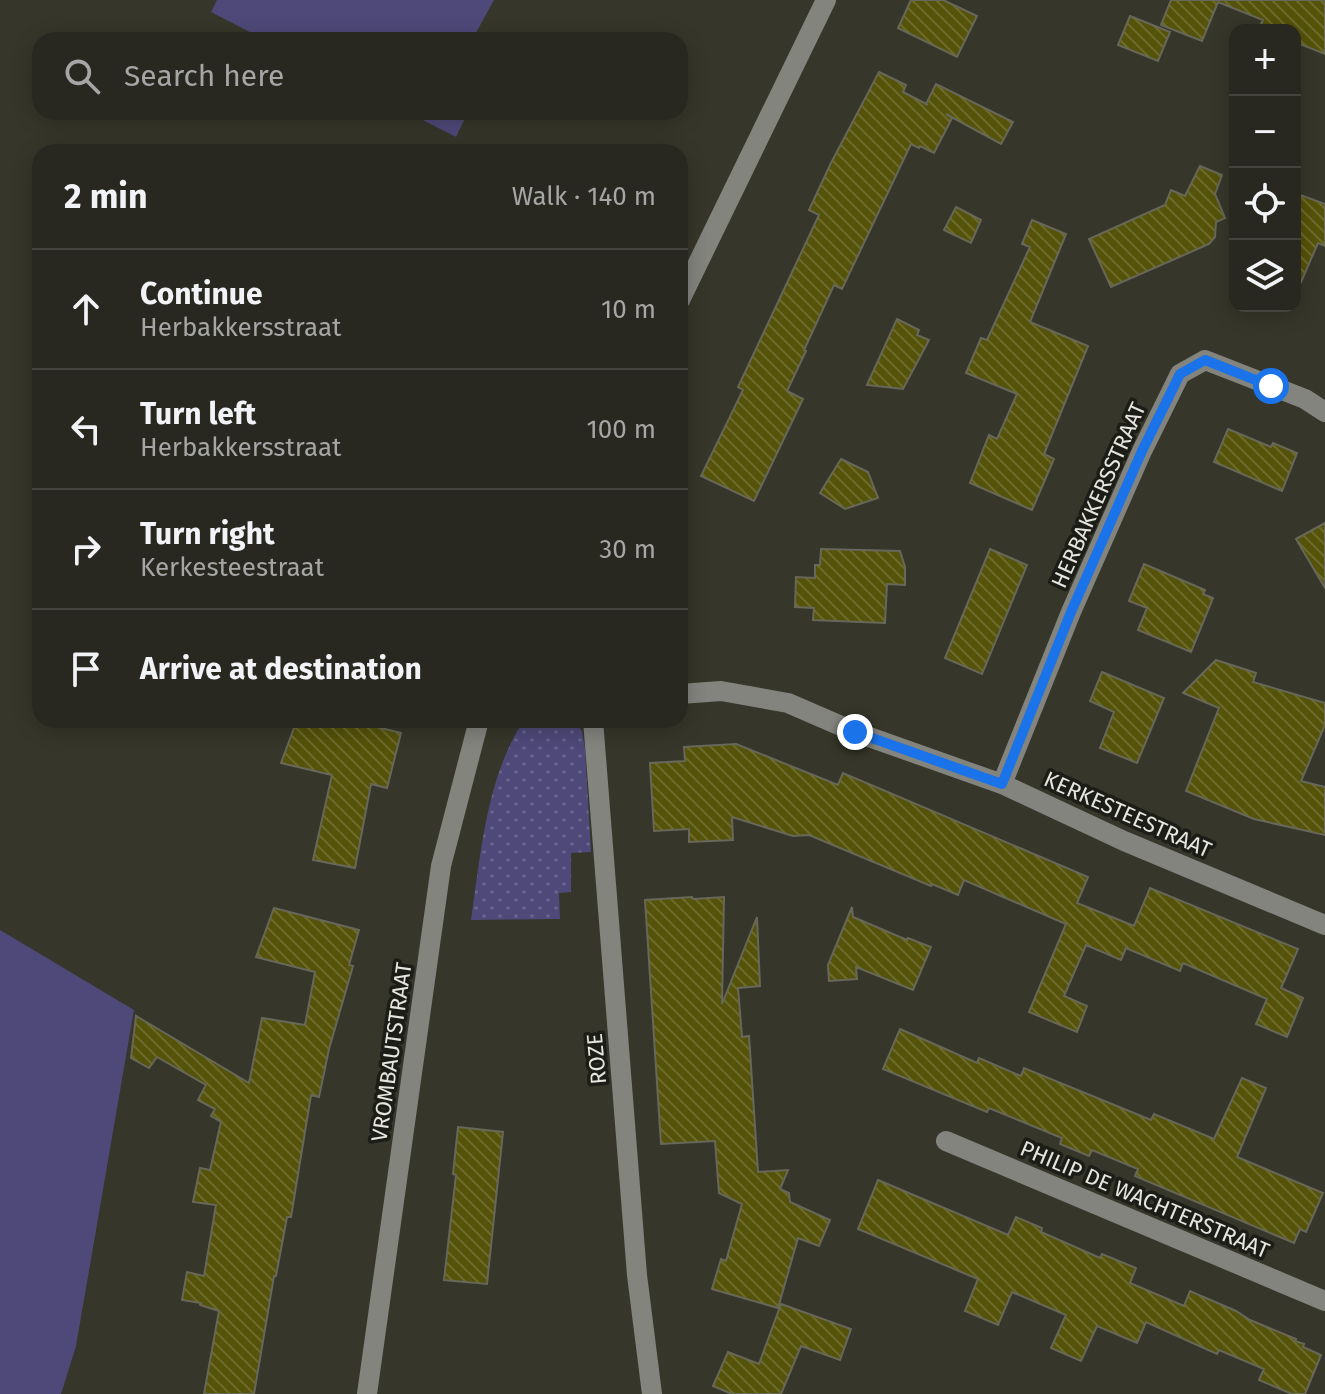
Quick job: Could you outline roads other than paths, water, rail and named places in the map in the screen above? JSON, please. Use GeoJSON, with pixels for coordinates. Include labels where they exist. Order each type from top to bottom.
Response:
{"type":"FeatureCollection","features":[{"type":"Feature","properties":{"kind":"street"},"geometry":{"type":"LineString","coordinates":[[688,284],[826,0]]}},
{"type":"Feature","properties":{"kind":"street","name":"HERBAKKERSSTRAAT"},"geometry":{"type":"LineString","coordinates":[[1002,784],[1071,612],[1142,451],[1180,374],[1205,360],[1305,399],[1325,412]]}},
{"type":"Feature","properties":{"kind":"street","name":"KERKESTEESTRAAT"},"geometry":{"type":"LineString","coordinates":[[688,693],[721,691],[788,703],[855,732],[1002,784],[1124,841],[1325,925]]}},
{"type":"Feature","properties":{"kind":"street","name":"VROMBAUTSTRAAT"},"geometry":{"type":"LineString","coordinates":[[367,1394],[441,866],[477,728]]}},
{"type":"Feature","properties":{"kind":"street","name":"ROZE"},"geometry":{"type":"LineString","coordinates":[[594,728],[637,1275],[652,1394]]}},
{"type":"Feature","properties":{"kind":"street","name":"PHILIP DE WACHTERSTRAAT"},"geometry":{"type":"LineString","coordinates":[[946,1141],[1325,1301]]}}]}
